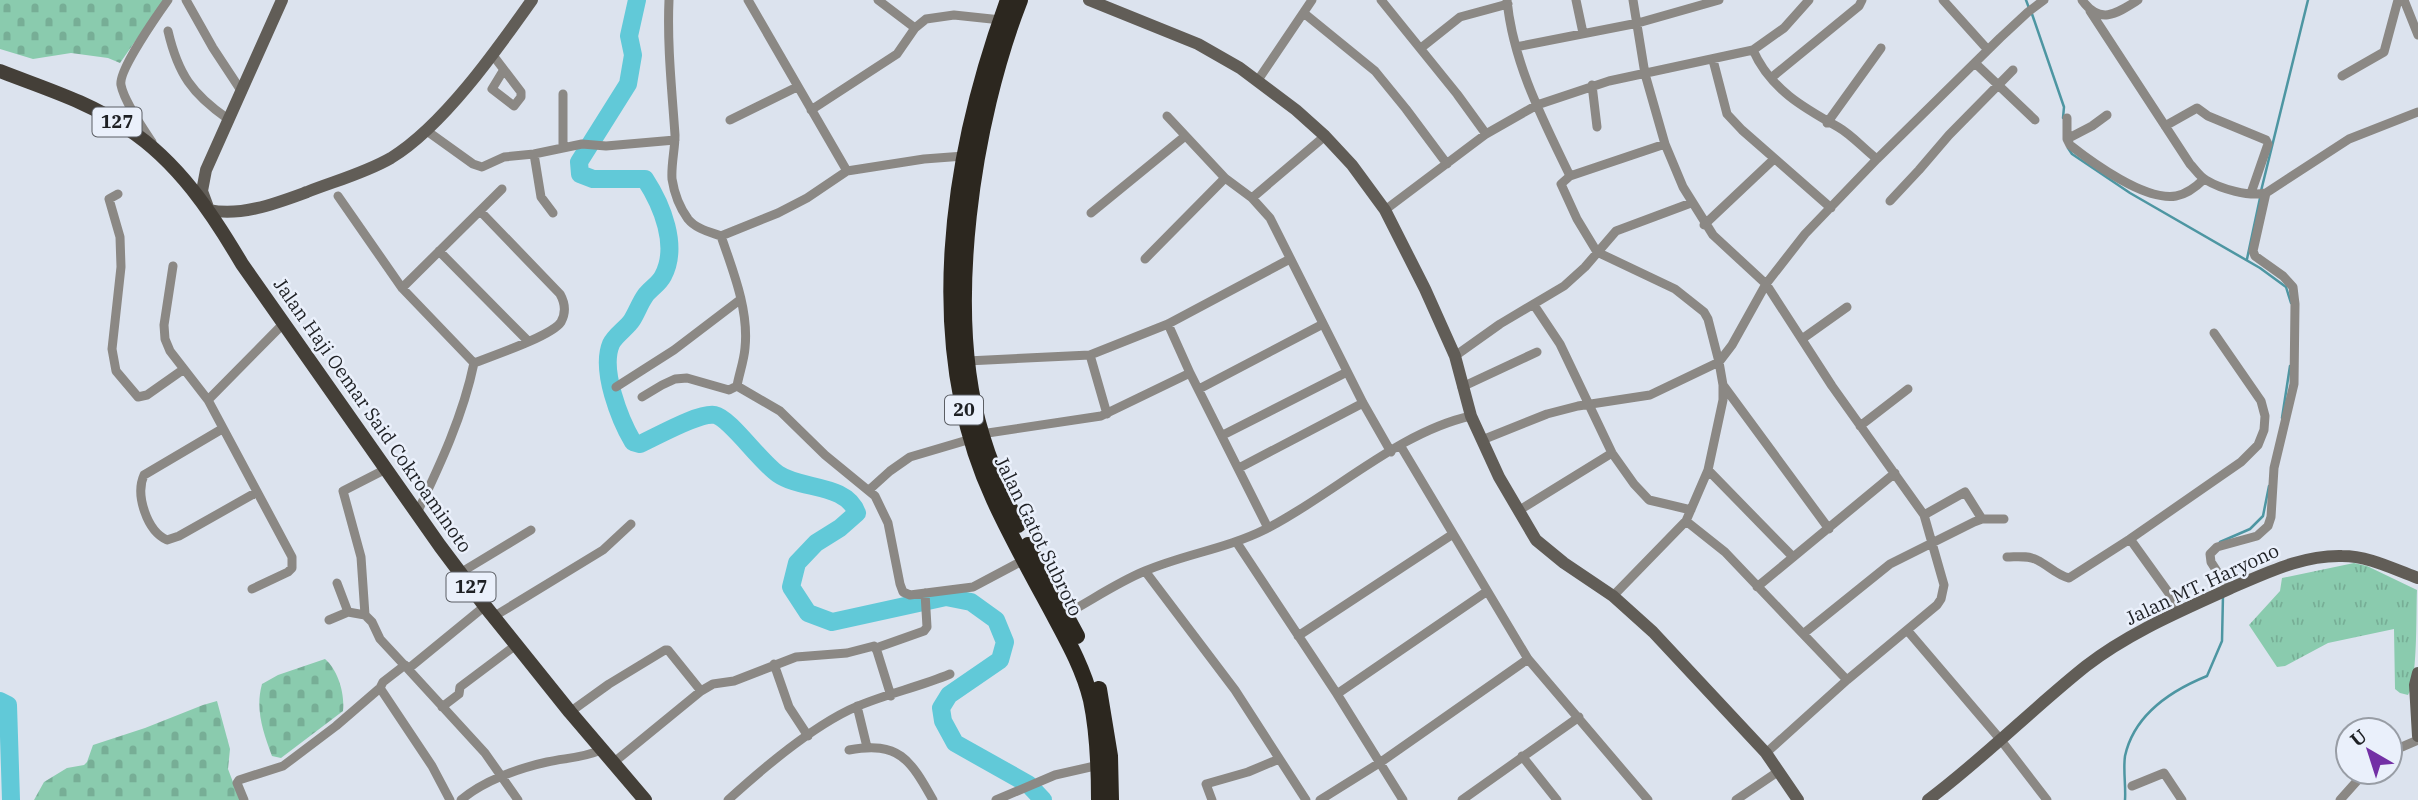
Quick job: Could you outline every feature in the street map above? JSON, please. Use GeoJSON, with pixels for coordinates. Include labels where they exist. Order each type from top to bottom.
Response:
{"type":"FeatureCollection","features":[{"type":"Feature","properties":{"kind":"highway","name":"Jalan Gatot Subroto"},"geometry":{"type":"LineString","coordinates":[[1008,0],[976,103],[964,156],[950,299],[958,384],[993,498],[1073,650],[1084,678],[1094,718],[1099,800]]}},
{"type":"Feature","properties":{"kind":"highway","name":"Jalan Gatot Subroto"},"geometry":{"type":"LineString","coordinates":[[1020,0],[999,65],[977,156],[964,288],[967,360],[976,437],[1088,659],[1101,696],[1110,756],[1111,800]]}},
{"type":"Feature","properties":{"kind":"main road","name":"127"},"geometry":{"type":"LineString","coordinates":[[0,71],[100,112],[128,128],[175,169],[209,211]]}},
{"type":"Feature","properties":{"kind":"main road","name":"Jalan Haji Oemar Said Cokroaminoto"},"geometry":{"type":"LineString","coordinates":[[209,211],[242,264],[460,573],[570,712],[645,800]]}},
{"type":"Feature","properties":{"kind":"street"},"geometry":{"type":"LineString","coordinates":[[160,155],[121,88],[120,77],[168,0]]}},
{"type":"Feature","properties":{"kind":"street"},"geometry":{"type":"LineString","coordinates":[[186,0],[242,92]]}},
{"type":"Feature","properties":{"kind":"street"},"geometry":{"type":"LineString","coordinates":[[282,0],[206,170],[202,191],[209,211],[226,214],[288,199],[379,164],[427,131],[492,54],[532,0]]}},
{"type":"Feature","properties":{"kind":"street"},"geometry":{"type":"LineString","coordinates":[[669,0],[675,140],[673,181],[681,208],[693,224],[721,236],[786,209],[847,171],[899,162],[964,156]]}},
{"type":"Feature","properties":{"kind":"street"},"geometry":{"type":"LineString","coordinates":[[748,0],[847,171]]}},
{"type":"Feature","properties":{"kind":"street"},"geometry":{"type":"LineString","coordinates":[[878,0],[915,29]]}},
{"type":"Feature","properties":{"kind":"street"},"geometry":{"type":"LineString","coordinates":[[1089,0],[1199,44],[1234,64],[1258,80],[1325,136],[1352,164],[1385,210],[1425,289],[1455,356],[1471,416],[1499,477],[1541,546],[1613,596],[1653,632],[1766,753],[1798,800]]}},
{"type":"Feature","properties":{"kind":"street"},"geometry":{"type":"LineString","coordinates":[[1258,80],[1312,0]]}},
{"type":"Feature","properties":{"kind":"street"},"geometry":{"type":"LineString","coordinates":[[1381,0],[1486,134]]}},
{"type":"Feature","properties":{"kind":"street"},"geometry":{"type":"LineString","coordinates":[[1576,0],[1584,33]]}},
{"type":"Feature","properties":{"kind":"street"},"geometry":{"type":"LineString","coordinates":[[1516,47],[1638,23],[1719,0]]}},
{"type":"Feature","properties":{"kind":"street"},"geometry":{"type":"LineString","coordinates":[[1385,210],[1486,134],[1537,105],[1592,85],[1754,50],[1784,28],[1809,0]]}},
{"type":"Feature","properties":{"kind":"street"},"geometry":{"type":"LineString","coordinates":[[1771,78],[1859,6],[1862,0]]}},
{"type":"Feature","properties":{"kind":"street"},"geometry":{"type":"LineString","coordinates":[[1944,0],[1988,50]]}},
{"type":"Feature","properties":{"kind":"street"},"geometry":{"type":"LineString","coordinates":[[2082,0],[2190,164],[2204,179],[2224,187],[2259,194],[2349,139],[2418,112]]}},
{"type":"Feature","properties":{"kind":"street"},"geometry":{"type":"LineString","coordinates":[[2090,11],[2111,15],[2138,0]]}},
{"type":"Feature","properties":{"kind":"street"},"geometry":{"type":"LineString","coordinates":[[2342,76],[2384,52],[2398,0]]}},
{"type":"Feature","properties":{"kind":"street"},"geometry":{"type":"LineString","coordinates":[[1636,1],[1645,74],[1665,144],[1691,203],[1704,225],[1732,256],[1766,284],[1860,426],[1924,515],[1942,577],[1944,592],[1937,605],[1847,680],[1766,753]]}},
{"type":"Feature","properties":{"kind":"street"},"geometry":{"type":"LineString","coordinates":[[2418,1],[2405,3],[2418,34]]}},
{"type":"Feature","properties":{"kind":"street"},"geometry":{"type":"LineString","coordinates":[[1420,48],[1460,17],[1507,2],[1524,74],[1570,176]]}},
{"type":"Feature","properties":{"kind":"street"},"geometry":{"type":"LineString","coordinates":[[1482,440],[1548,414],[1589,404],[1650,395],[1718,362],[1732,345],[1766,284],[1784,260],[1877,159],[2040,2]]}},
{"type":"Feature","properties":{"kind":"street"},"geometry":{"type":"LineString","coordinates":[[1305,14],[1375,72],[1447,164]]}},
{"type":"Feature","properties":{"kind":"street"},"geometry":{"type":"LineString","coordinates":[[811,110],[897,54],[926,19],[942,15],[1001,20]]}},
{"type":"Feature","properties":{"kind":"street"},"geometry":{"type":"LineString","coordinates":[[168,31],[174,58],[194,92],[228,119]]}},
{"type":"Feature","properties":{"kind":"street"},"geometry":{"type":"LineString","coordinates":[[1827,123],[1881,48]]}},
{"type":"Feature","properties":{"kind":"street"},"geometry":{"type":"LineString","coordinates":[[1754,50],[1771,78],[1797,104],[1848,134],[1877,159]]}},
{"type":"Feature","properties":{"kind":"street"},"geometry":{"type":"LineString","coordinates":[[492,54],[503,71]]}},
{"type":"Feature","properties":{"kind":"street"},"geometry":{"type":"LineString","coordinates":[[1713,60],[1727,114],[1831,208]]}},
{"type":"Feature","properties":{"kind":"street"},"geometry":{"type":"LineString","coordinates":[[1975,63],[2035,120]]}},
{"type":"Feature","properties":{"kind":"street"},"geometry":{"type":"LineString","coordinates":[[1890,201],[1948,135],[2013,70]]}},
{"type":"Feature","properties":{"kind":"street"},"geometry":{"type":"LineString","coordinates":[[1592,85],[1597,127]]}},
{"type":"Feature","properties":{"kind":"street"},"geometry":{"type":"LineString","coordinates":[[730,120],[797,87]]}},
{"type":"Feature","properties":{"kind":"street"},"geometry":{"type":"LineString","coordinates":[[563,94],[563,147]]}},
{"type":"Feature","properties":{"kind":"street"},"geometry":{"type":"LineString","coordinates":[[2165,126],[2197,108],[2208,116],[2266,140],[2268,144],[2253,251],[2255,256],[2287,279],[2292,287],[2295,304],[2294,384],[2274,468],[2268,526],[2263,532],[2250,538],[2213,549],[2210,556],[2223,592]]}},
{"type":"Feature","properties":{"kind":"street"},"geometry":{"type":"LineString","coordinates":[[2067,138],[2107,115]]}},
{"type":"Feature","properties":{"kind":"street"},"geometry":{"type":"LineString","coordinates":[[1167,116],[1225,178],[1252,198],[1270,218],[1363,403],[1391,452]]}},
{"type":"Feature","properties":{"kind":"street"},"geometry":{"type":"LineString","coordinates":[[2067,118],[2067,138],[2070,145],[2143,191],[2176,196],[2196,188],[2204,179]]}},
{"type":"Feature","properties":{"kind":"street"},"geometry":{"type":"LineString","coordinates":[[427,131],[473,164],[482,167],[498,158],[582,144],[606,146],[675,140]]}},
{"type":"Feature","properties":{"kind":"street"},"geometry":{"type":"LineString","coordinates":[[1091,213],[1184,136]]}},
{"type":"Feature","properties":{"kind":"street"},"geometry":{"type":"LineString","coordinates":[[1252,198],[1325,136]]}},
{"type":"Feature","properties":{"kind":"street"},"geometry":{"type":"LineString","coordinates":[[1613,596],[1686,521],[1708,470],[1721,412],[1723,385],[1708,319],[1704,312],[1675,289],[1597,252],[1577,219],[1561,184],[1570,176],[1665,144]]}},
{"type":"Feature","properties":{"kind":"street"},"geometry":{"type":"LineString","coordinates":[[534,154],[539,191],[553,213]]}},
{"type":"Feature","properties":{"kind":"street"},"geometry":{"type":"LineString","coordinates":[[1704,225],[1774,159]]}},
{"type":"Feature","properties":{"kind":"street"},"geometry":{"type":"LineString","coordinates":[[175,169],[190,175],[199,175],[206,170]]}},
{"type":"Feature","properties":{"kind":"street"},"geometry":{"type":"LineString","coordinates":[[1145,259],[1225,178]]}},
{"type":"Feature","properties":{"kind":"street"},"geometry":{"type":"LineString","coordinates":[[402,288],[502,189]]}},
{"type":"Feature","properties":{"kind":"street"},"geometry":{"type":"LineString","coordinates":[[118,194],[108,199],[120,237],[121,267],[112,349],[116,371],[138,397],[147,395],[184,369]]}},
{"type":"Feature","properties":{"kind":"street"},"geometry":{"type":"LineString","coordinates":[[338,196],[402,288],[474,363]]}},
{"type":"Feature","properties":{"kind":"street"},"geometry":{"type":"LineString","coordinates":[[1455,356],[1576,276],[1616,231],[1691,203]]}},
{"type":"Feature","properties":{"kind":"street"},"geometry":{"type":"LineString","coordinates":[[474,363],[547,333],[561,323],[565,307],[564,300],[480,211]]}},
{"type":"Feature","properties":{"kind":"street"},"geometry":{"type":"LineString","coordinates":[[721,236],[741,299],[745,346],[737,386]]}},
{"type":"Feature","properties":{"kind":"street"},"geometry":{"type":"LineString","coordinates":[[439,251],[528,341]]}},
{"type":"Feature","properties":{"kind":"street"},"geometry":{"type":"LineString","coordinates":[[967,360],[1090,355],[1168,324],[1290,259]]}},
{"type":"Feature","properties":{"kind":"street"},"geometry":{"type":"LineString","coordinates":[[173,266],[163,333],[167,346],[208,400],[292,557],[293,563],[288,572],[251,589]]}},
{"type":"Feature","properties":{"kind":"street"},"geometry":{"type":"LineString","coordinates":[[616,387],[674,350],[741,299]]}},
{"type":"Feature","properties":{"kind":"street"},"geometry":{"type":"LineString","coordinates":[[1534,305],[1560,344],[1612,453],[1634,484],[1649,500],[1691,510]]}},
{"type":"Feature","properties":{"kind":"street"},"geometry":{"type":"LineString","coordinates":[[1802,339],[1847,306]]}},
{"type":"Feature","properties":{"kind":"street"},"geometry":{"type":"LineString","coordinates":[[208,400],[285,322]]}},
{"type":"Feature","properties":{"kind":"street"},"geometry":{"type":"LineString","coordinates":[[1168,324],[1268,528]]}},
{"type":"Feature","properties":{"kind":"street"},"geometry":{"type":"LineString","coordinates":[[1199,390],[1323,324]]}},
{"type":"Feature","properties":{"kind":"street"},"geometry":{"type":"LineString","coordinates":[[2007,557],[2025,556],[2037,560],[2061,576],[2069,578],[2241,463],[2258,445],[2264,430],[2265,416],[2261,401],[2214,333]]}},
{"type":"Feature","properties":{"kind":"street"},"geometry":{"type":"LineString","coordinates":[[1462,387],[1537,352]]}},
{"type":"Feature","properties":{"kind":"street"},"geometry":{"type":"LineString","coordinates":[[1090,355],[1108,414]]}},
{"type":"Feature","properties":{"kind":"street"},"geometry":{"type":"LineString","coordinates":[[417,513],[453,434],[467,396],[474,363]]}},
{"type":"Feature","properties":{"kind":"street"},"geometry":{"type":"LineString","coordinates":[[1223,435],[1348,372]]}},
{"type":"Feature","properties":{"kind":"street"},"geometry":{"type":"LineString","coordinates":[[869,490],[910,457],[976,437],[1108,414],[1190,373]]}},
{"type":"Feature","properties":{"kind":"street"},"geometry":{"type":"LineString","coordinates":[[642,397],[675,379],[687,378],[729,390],[737,386]]}},
{"type":"Feature","properties":{"kind":"street"},"geometry":{"type":"LineString","coordinates":[[1723,385],[1829,529]]}},
{"type":"Feature","properties":{"kind":"street"},"geometry":{"type":"LineString","coordinates":[[737,386],[775,407],[825,456],[869,490],[879,502],[888,523],[901,590],[910,595],[973,587],[1024,560]]}},
{"type":"Feature","properties":{"kind":"street"},"geometry":{"type":"LineString","coordinates":[[1860,426],[1908,389]]}},
{"type":"Feature","properties":{"kind":"street"},"geometry":{"type":"LineString","coordinates":[[1239,468],[1363,403]]}},
{"type":"Feature","properties":{"kind":"street"},"geometry":{"type":"LineString","coordinates":[[1066,614],[1145,571],[1237,542],[1268,528],[1400,445],[1438,425],[1471,416]]}},
{"type":"Feature","properties":{"kind":"street"},"geometry":{"type":"LineString","coordinates":[[222,429],[144,475],[141,488],[148,519],[155,531],[167,540],[257,492]]}},
{"type":"Feature","properties":{"kind":"street"},"geometry":{"type":"LineString","coordinates":[[1400,445],[1528,659],[1648,800]]}},
{"type":"Feature","properties":{"kind":"street"},"geometry":{"type":"LineString","coordinates":[[1518,511],[1612,453]]}},
{"type":"Feature","properties":{"kind":"street"},"geometry":{"type":"LineString","coordinates":[[365,615],[361,557],[343,491],[386,469]]}},
{"type":"Feature","properties":{"kind":"street"},"geometry":{"type":"LineString","coordinates":[[1708,470],[1793,557]]}},
{"type":"Feature","properties":{"kind":"street"},"geometry":{"type":"LineString","coordinates":[[1758,587],[1895,473]]}},
{"type":"Feature","properties":{"kind":"street"},"geometry":{"type":"LineString","coordinates":[[1924,515],[1965,492],[1969,494],[1982,519]]}},
{"type":"Feature","properties":{"kind":"street"},"geometry":{"type":"LineString","coordinates":[[1803,634],[1890,564],[1982,519],[2004,519]]}},
{"type":"Feature","properties":{"kind":"street"},"geometry":{"type":"LineString","coordinates":[[1686,521],[1726,552],[1847,680]]}},
{"type":"Feature","properties":{"kind":"street"},"geometry":{"type":"LineString","coordinates":[[244,800],[237,783],[239,780],[283,766],[336,726],[380,688],[383,682],[489,612],[603,550],[631,524]]}},
{"type":"Feature","properties":{"kind":"street"},"geometry":{"type":"LineString","coordinates":[[460,573],[531,530]]}},
{"type":"Feature","properties":{"kind":"street"},"geometry":{"type":"LineString","coordinates":[[1298,636],[1453,534]]}},
{"type":"Feature","properties":{"kind":"street"},"geometry":{"type":"LineString","coordinates":[[2130,539],[2181,610]]}},
{"type":"Feature","properties":{"kind":"street"},"geometry":{"type":"LineString","coordinates":[[1237,542],[1403,800]]}},
{"type":"Feature","properties":{"kind":"street","name":"Jalan MT. Haryono"},"geometry":{"type":"LineString","coordinates":[[1928,800],[1945,795],[2000,739],[2088,665],[2121,643],[2181,610],[2274,568],[2339,555],[2369,559],[2418,578]]}},
{"type":"Feature","properties":{"kind":"street"},"geometry":{"type":"LineString","coordinates":[[1145,571],[1235,690],[1306,800]]}},
{"type":"Feature","properties":{"kind":"street"},"geometry":{"type":"LineString","coordinates":[[337,583],[348,612]]}},
{"type":"Feature","properties":{"kind":"street"},"geometry":{"type":"LineString","coordinates":[[1337,694],[1486,592]]}},
{"type":"Feature","properties":{"kind":"street"},"geometry":{"type":"LineString","coordinates":[[613,763],[701,691],[723,681],[734,681],[807,654],[847,653],[872,646],[876,648],[924,631],[927,626],[925,593]]}},
{"type":"Feature","properties":{"kind":"street"},"geometry":{"type":"LineString","coordinates":[[328,620],[348,612],[365,615],[372,622],[380,639],[485,753],[518,800]]}},
{"type":"Feature","properties":{"kind":"street"},"geometry":{"type":"LineString","coordinates":[[1907,630],[2000,739],[2047,800]]}},
{"type":"Feature","properties":{"kind":"street"},"geometry":{"type":"LineString","coordinates":[[442,707],[459,694],[460,687],[516,645]]}},
{"type":"Feature","properties":{"kind":"street"},"geometry":{"type":"LineString","coordinates":[[876,648],[891,696]]}},
{"type":"Feature","properties":{"kind":"street"},"geometry":{"type":"LineString","coordinates":[[570,712],[609,684],[665,650],[668,650],[701,691]]}},
{"type":"Feature","properties":{"kind":"street"},"geometry":{"type":"LineString","coordinates":[[1320,800],[1381,762],[1528,659]]}},
{"type":"Feature","properties":{"kind":"street"},"geometry":{"type":"LineString","coordinates":[[774,664],[789,707],[808,736]]}},
{"type":"Feature","properties":{"kind":"street"},"geometry":{"type":"LineString","coordinates":[[2418,673],[2415,685],[2418,738]]}},
{"type":"Feature","properties":{"kind":"street"},"geometry":{"type":"LineString","coordinates":[[728,800],[748,781],[839,715],[857,706],[950,674]]}},
{"type":"Feature","properties":{"kind":"street"},"geometry":{"type":"LineString","coordinates":[[380,688],[432,766],[450,800]]}},
{"type":"Feature","properties":{"kind":"street"},"geometry":{"type":"LineString","coordinates":[[857,706],[867,747]]}},
{"type":"Feature","properties":{"kind":"street"},"geometry":{"type":"LineString","coordinates":[[1468,798],[1579,717]]}},
{"type":"Feature","properties":{"kind":"street"},"geometry":{"type":"LineString","coordinates":[[849,750],[867,747],[888,749],[904,758],[933,800]]}},
{"type":"Feature","properties":{"kind":"street"},"geometry":{"type":"LineString","coordinates":[[461,800],[503,777],[541,764],[569,760],[601,750]]}},
{"type":"Feature","properties":{"kind":"street"},"geometry":{"type":"LineString","coordinates":[[1522,756],[1558,800]]}},
{"type":"Feature","properties":{"kind":"street"},"geometry":{"type":"LineString","coordinates":[[1212,800],[1206,784],[1248,772],[1279,759]]}},
{"type":"Feature","properties":{"kind":"street"},"geometry":{"type":"LineString","coordinates":[[996,800],[1067,771],[1098,765]]}},
{"type":"Feature","properties":{"kind":"street"},"geometry":{"type":"LineString","coordinates":[[1736,800],[1779,771]]}},
{"type":"Feature","properties":{"kind":"street"},"geometry":{"type":"LineString","coordinates":[[2132,786],[2164,773],[2179,799]]}},
{"type":"Feature","properties":{"kind":"street"},"geometry":{"type":"LineString","coordinates":[[2340,800],[2352,786]]}},
{"type":"Feature","properties":{"kind":"green space"},"geometry":{"type":"Polygon","coordinates":[[[0,0],[164,0],[120,63],[108,58],[71,53],[33,59],[0,49],[0,0]]]}},
{"type":"Feature","properties":{"kind":"green space"},"geometry":{"type":"Polygon","coordinates":[[[2354,563],[2367,566],[2417,590],[2415,661],[2408,695],[2395,689],[2394,629],[2328,643],[2285,666],[2277,667],[2249,625],[2280,591],[2282,578],[2354,563]]]}},
{"type":"Feature","properties":{"kind":"green space"},"geometry":{"type":"Polygon","coordinates":[[[325,659],[334,669],[340,683],[343,711],[281,758],[272,756],[260,711],[262,684],[278,675],[325,659]]]}},
{"type":"Feature","properties":{"kind":"green space"},"geometry":{"type":"Polygon","coordinates":[[[217,701],[230,749],[228,769],[239,798],[243,800],[34,800],[44,782],[67,768],[84,765],[93,745],[217,701]]]}},
{"type":"Feature","properties":{"kind":"waterway"},"geometry":{"type":"LineString","coordinates":[[637,0],[629,36],[633,55],[628,84],[579,162],[580,174],[593,179],[645,179],[662,213],[669,239],[668,264],[663,276],[645,296],[630,323],[613,341],[608,355],[613,394],[628,433],[633,442],[640,444],[699,417],[715,415],[729,424],[778,474],[798,483],[833,492],[851,503],[857,513],[816,543],[797,563],[791,587],[808,613],[832,622],[946,597],[971,602],[996,620],[1005,642],[1000,660],[949,695],[941,708],[943,721],[955,743],[1028,784],[1043,800]]}},
{"type":"Feature","properties":{"kind":"waterway"},"geometry":{"type":"LineString","coordinates":[[2026,0],[2029,8]]}},
{"type":"Feature","properties":{"kind":"waterway"},"geometry":{"type":"LineString","coordinates":[[2261,191],[2308,0]]}},
{"type":"Feature","properties":{"kind":"waterway"},"geometry":{"type":"LineString","coordinates":[[2032,14],[2064,107],[2063,118]]}},
{"type":"Feature","properties":{"kind":"waterway"},"geometry":{"type":"LineString","coordinates":[[2068,148],[2072,154],[2130,193],[2260,268],[2286,287],[2291,303]]}},
{"type":"Feature","properties":{"kind":"waterway"},"geometry":{"type":"LineString","coordinates":[[2247,259],[2260,198]]}},
{"type":"Feature","properties":{"kind":"waterway"},"geometry":{"type":"LineString","coordinates":[[2282,418],[2290,366]]}},
{"type":"Feature","properties":{"kind":"waterway"},"geometry":{"type":"LineString","coordinates":[[2220,542],[2250,529],[2263,516],[2269,486]]}},
{"type":"Feature","properties":{"kind":"waterway"},"geometry":{"type":"LineString","coordinates":[[2125,800],[2124,761],[2136,728],[2155,706],[2167,697],[2207,676],[2222,641],[2223,595]]}},
{"type":"Feature","properties":{"kind":"waterway"},"geometry":{"type":"LineString","coordinates":[[0,701],[8,705],[11,800]]}}]}
